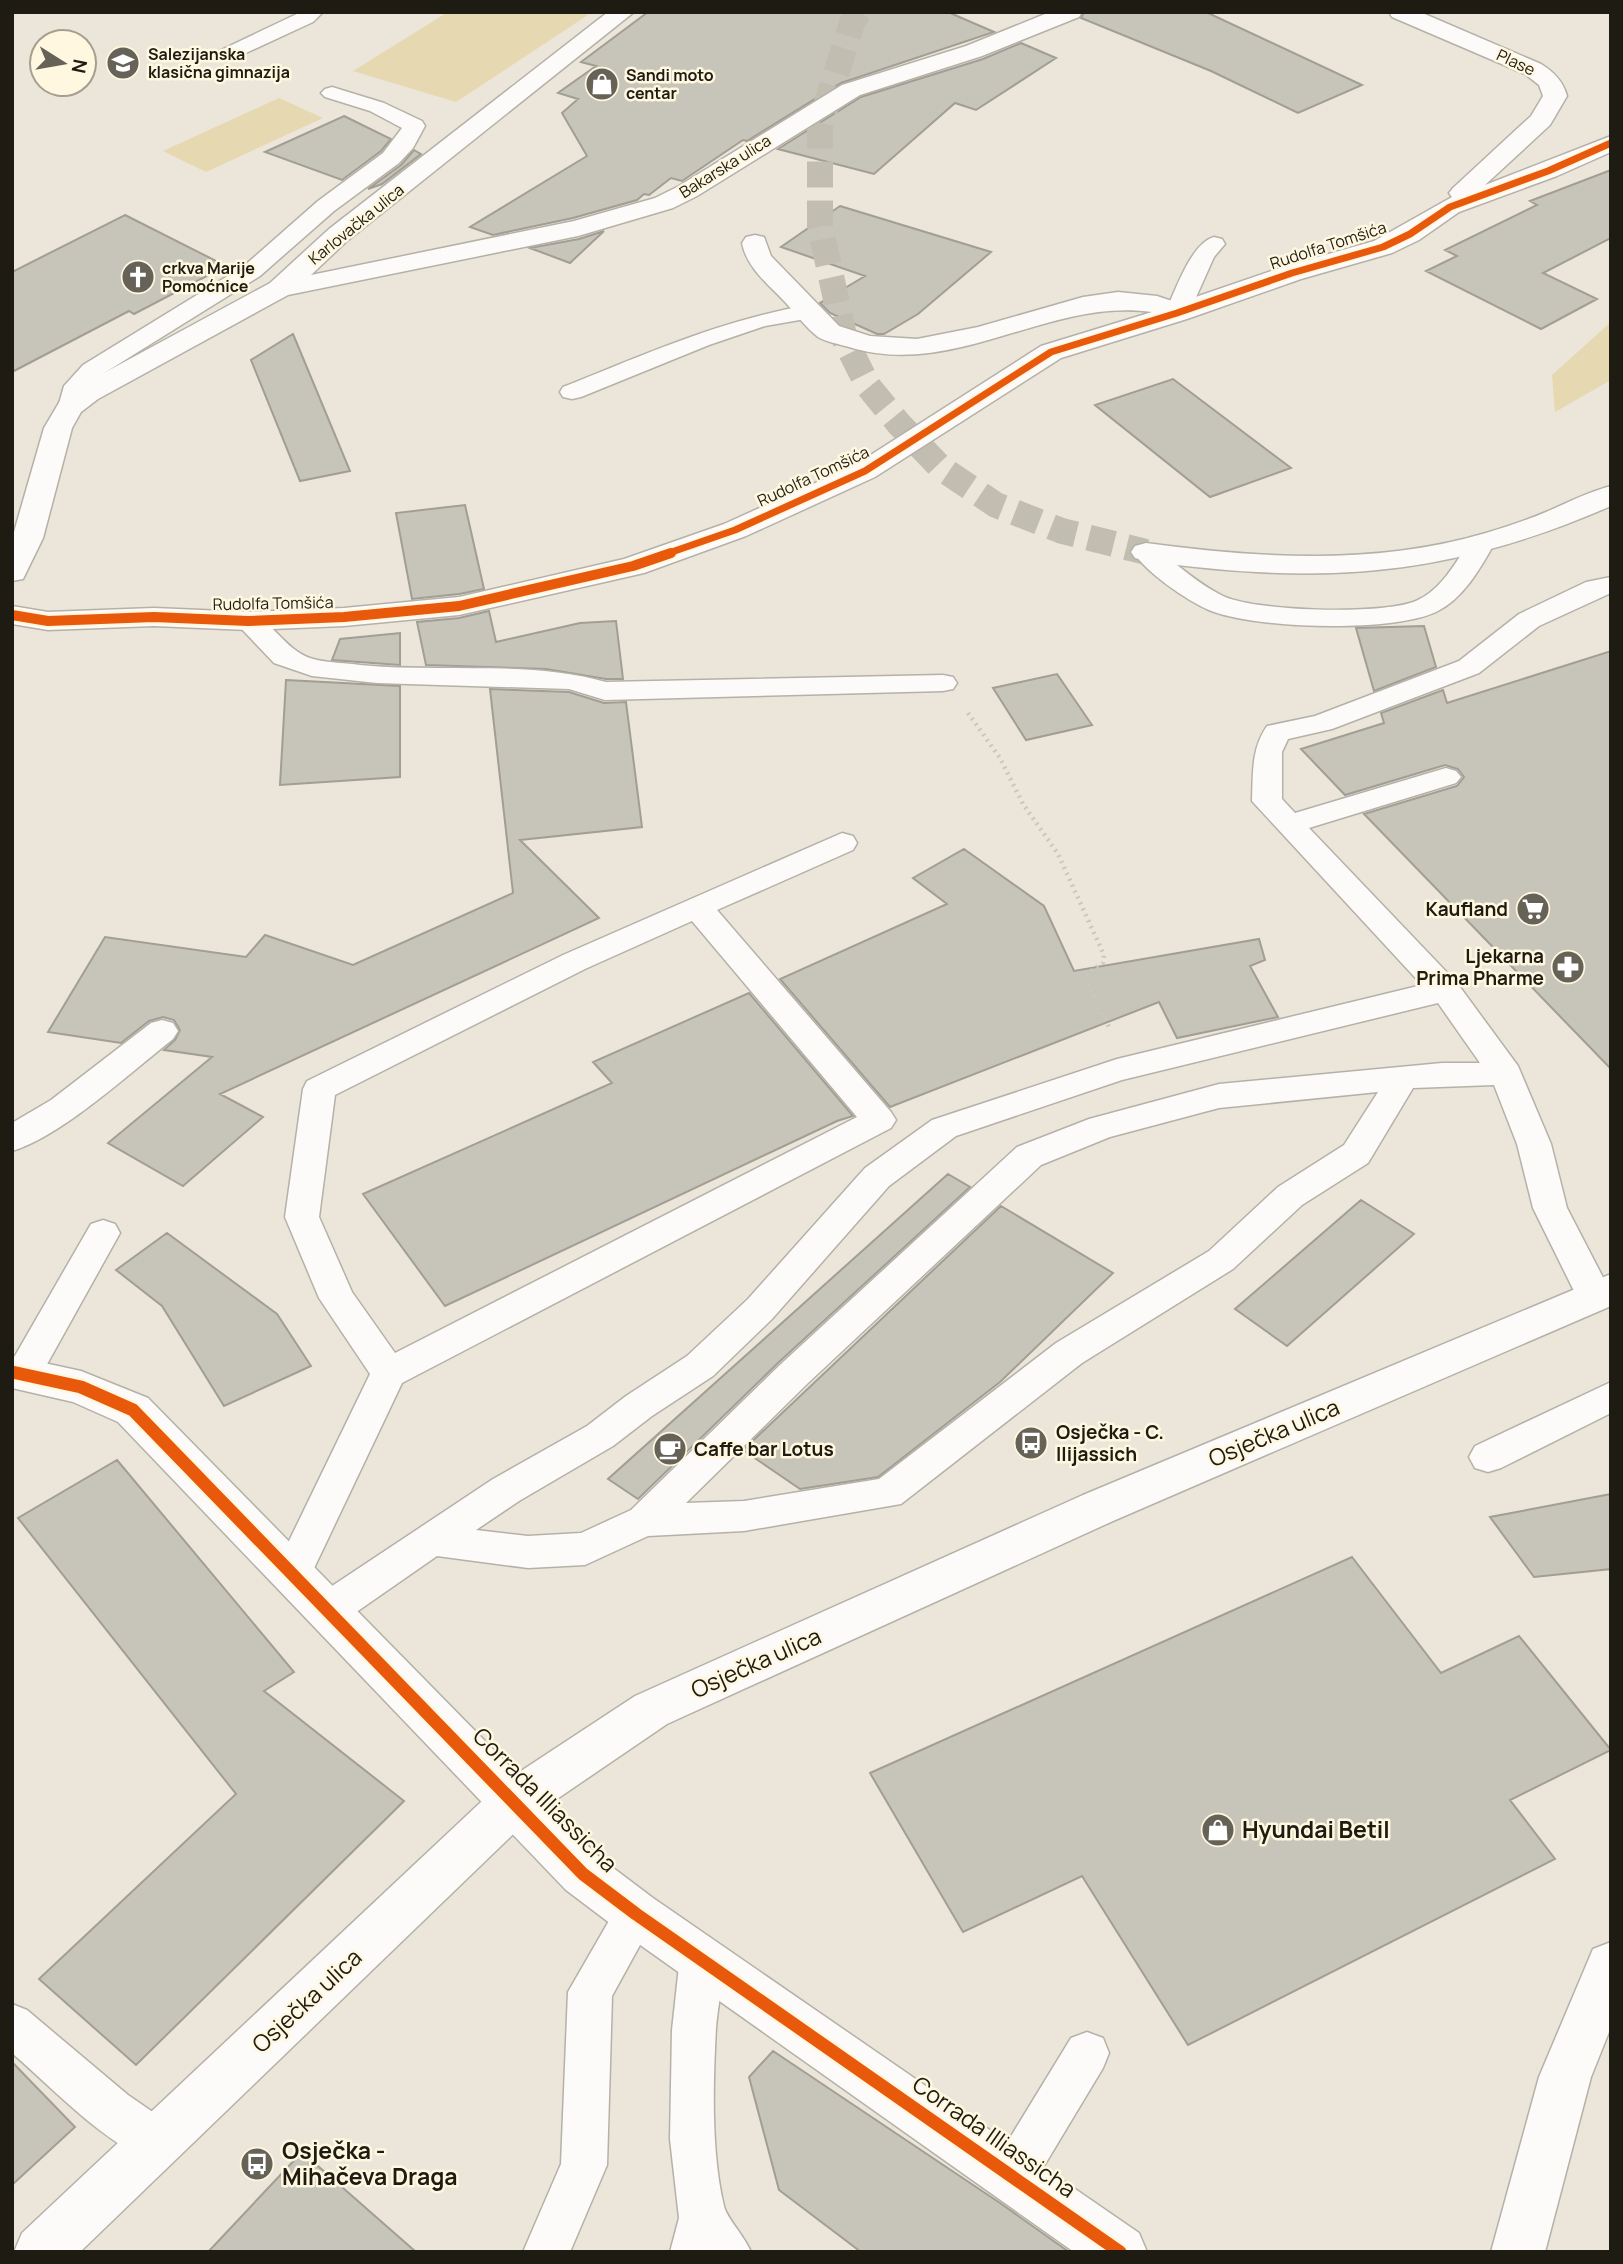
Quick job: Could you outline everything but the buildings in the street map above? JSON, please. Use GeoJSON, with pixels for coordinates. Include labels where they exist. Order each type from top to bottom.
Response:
{"type":"FeatureCollection","features":[{"type":"Feature","properties":{"kind":"street","name":"Karlovačka ulica"},"geometry":{"type":"LineString","coordinates":[[12,572],[27,538],[58,428],[70,407],[88,393],[280,289],[338,235],[623,12]]}},
{"type":"Feature","properties":{"kind":"street","name":"Bakarska ulica"},"geometry":{"type":"LineString","coordinates":[[280,289],[578,228],[664,203],[688,191],[818,107],[851,90],[974,51],[1071,12]]}},
{"type":"Feature","properties":{"kind":"street","name":"Plase"},"geometry":{"type":"LineString","coordinates":[[1401,12],[1534,69],[1545,76],[1553,87],[1555,96],[1541,120],[1450,207]]}},
{"type":"Feature","properties":{"kind":"street","name":"Rudolfa Tomšića"},"geometry":{"type":"LineString","coordinates":[[12,615],[48,621],[154,617],[248,621],[344,617],[459,606],[633,566],[735,530],[865,471],[1051,352],[1177,313],[1232,292],[1383,247],[1410,234],[1450,207],[1548,171],[1611,143]]}},
{"type":"Feature","properties":{"kind":"street"},"geometry":{"type":"LineString","coordinates":[[755,243],[758,258],[829,332],[867,344],[917,347],[982,335],[1083,305],[1118,300],[1157,304],[1177,313]]}},
{"type":"Feature","properties":{"kind":"street"},"geometry":{"type":"LineString","coordinates":[[1146,552],[1219,563],[1312,568],[1368,565],[1482,544],[1552,521],[1611,495]]}},
{"type":"Feature","properties":{"kind":"street","name":"Osječka ulica"},"geometry":{"type":"LineString","coordinates":[[41,2252],[515,1801],[651,1710],[1098,1508],[1602,1292]]}},
{"type":"Feature","properties":{"kind":"street","name":"Corrada Illiassicha"},"geometry":{"type":"LineString","coordinates":[[18,1373],[81,1387],[133,1410],[583,1874],[636,1914],[1121,2252]]}},
{"type":"Feature","properties":{"kind":"street"},"geometry":{"type":"LineString","coordinates":[[1518,2252],[1565,2077],[1611,1965]]}},
{"type":"Feature","properties":{"kind":"lane"},"geometry":{"type":"LineString","coordinates":[[226,55],[306,18],[313,12]]}},
{"type":"Feature","properties":{"kind":"lane","name":"Karlovačka ulica"},"geometry":{"type":"LineString","coordinates":[[70,407],[82,378],[252,271],[326,206],[391,158],[405,143],[414,126],[377,107],[332,93]]}},
{"type":"Feature","properties":{"kind":"lane"},"geometry":{"type":"LineString","coordinates":[[1177,313],[1204,255],[1213,244]]}},
{"type":"Feature","properties":{"kind":"lane"},"geometry":{"type":"LineString","coordinates":[[572,392],[713,336],[761,320],[809,312]]}},
{"type":"Feature","properties":{"kind":"lane"},"geometry":{"type":"LineString","coordinates":[[1146,552],[1173,575],[1217,604],[1239,612],[1359,616],[1424,607],[1447,592],[1482,544]]}},
{"type":"Feature","properties":{"kind":"lane"},"geometry":{"type":"LineString","coordinates":[[1602,1292],[1550,1208],[1534,1144],[1506,1074],[1446,991],[1267,801],[1268,752],[1277,732],[1322,723],[1469,667],[1529,620],[1595,588],[1611,585]]}},
{"type":"Feature","properties":{"kind":"lane"},"geometry":{"type":"LineString","coordinates":[[248,621],[284,657],[312,668],[377,675],[570,681],[604,691],[943,683]]}},
{"type":"Feature","properties":{"kind":"lane"},"geometry":{"type":"LineString","coordinates":[[1290,824],[1446,777]]}},
{"type":"Feature","properties":{"kind":"lane"},"geometry":{"type":"LineString","coordinates":[[389,1373],[337,1298],[302,1217],[320,1088],[574,962],[842,843]]}},
{"type":"Feature","properties":{"kind":"lane"},"geometry":{"type":"LineString","coordinates":[[293,1572],[389,1373],[879,1120],[698,907]]}},
{"type":"Feature","properties":{"kind":"lane"},"geometry":{"type":"LineString","coordinates":[[328,1609],[506,1490],[600,1436],[639,1406],[700,1366],[760,1309],[877,1177],[944,1128],[1130,1067],[1446,991]]}},
{"type":"Feature","properties":{"kind":"lane"},"geometry":{"type":"LineString","coordinates":[[12,1139],[63,1108],[162,1031]]}},
{"type":"Feature","properties":{"kind":"lane"},"geometry":{"type":"LineString","coordinates":[[431,1540],[528,1552],[585,1549],[644,1521],[794,1374],[1029,1156],[1101,1127],[1219,1096],[1442,1074],[1506,1074]]}},
{"type":"Feature","properties":{"kind":"lane"},"geometry":{"type":"LineString","coordinates":[[644,1521],[744,1516],[888,1493],[1069,1353],[1221,1260],[1290,1196],[1356,1154],[1404,1078]]}},
{"type":"Feature","properties":{"kind":"lane"},"geometry":{"type":"LineString","coordinates":[[18,1373],[103,1233]]}},
{"type":"Feature","properties":{"kind":"lane"},"geometry":{"type":"LineString","coordinates":[[1488,1457],[1611,1396]]}},
{"type":"Feature","properties":{"kind":"lane"},"geometry":{"type":"LineString","coordinates":[[546,2252],[584,2165],[590,1992],[636,1914]]}},
{"type":"Feature","properties":{"kind":"lane"},"geometry":{"type":"LineString","coordinates":[[701,1957],[694,2030],[693,2139],[708,2240]]}},
{"type":"Feature","properties":{"kind":"lane"},"geometry":{"type":"LineString","coordinates":[[12,2025],[112,2110],[158,2142]]}},
{"type":"Feature","properties":{"kind":"lane"},"geometry":{"type":"LineString","coordinates":[[1013,2175],[1087,2053]]}},
{"type":"Feature","properties":{"kind":"path"},"geometry":{"type":"LineString","coordinates":[[746,12],[778,22],[787,17],[795,20],[804,29],[787,52],[818,107]]}},
{"type":"Feature","properties":{"kind":"path"},"geometry":{"type":"LineString","coordinates":[[943,683],[1000,758],[1023,804],[1058,854],[1104,956],[1104,962],[1084,976],[1130,1067]]}},
{"type":"Feature","properties":{"kind":"shaded area"},"geometry":{"type":"Polygon","coordinates":[[[448,12],[578,12],[588,15],[456,102],[353,71],[448,12]]]}},
{"type":"Feature","properties":{"kind":"shaded area"},"geometry":{"type":"Polygon","coordinates":[[[279,98],[323,118],[206,172],[163,151],[279,98]]]}},
{"type":"Feature","properties":{"kind":"shaded area"},"geometry":{"type":"Polygon","coordinates":[[[1611,322],[1611,380],[1555,412],[1552,375],[1611,322]]]}},
{"type":"Feature","properties":{"kind":"tunnel"},"geometry":{"type":"LineString","coordinates":[[858,12],[852,23],[820,125],[820,226],[845,340],[868,386],[899,424],[941,468],[996,505],[1062,531],[1146,552]]}},
{"type":"Feature","properties":{"kind":"cycle path"},"geometry":{"type":"LineString","coordinates":[[12,615],[48,621],[154,617],[248,621],[344,617],[459,606],[633,566],[735,530],[865,471],[1051,352],[1177,313],[1292,273],[1383,247],[1410,234],[1450,207],[1548,171],[1611,143]]}},
{"type":"Feature","properties":{"kind":"cycle path"},"geometry":{"type":"LineString","coordinates":[[12,1372],[81,1387],[133,1410],[583,1874],[636,1914],[1120,2252]]}},
{"type":"Feature","properties":{"kind":"place","name":"Salezijanska klasična gimnazija"},"geometry":{"type":"Point","coordinates":[123,63]}},
{"type":"Feature","properties":{"kind":"place","name":"Sandi moto centar"},"geometry":{"type":"Point","coordinates":[602,84]}},
{"type":"Feature","properties":{"kind":"place","name":"crkva Marije Pomoćnice"},"geometry":{"type":"Point","coordinates":[138,277]}},
{"type":"Feature","properties":{"kind":"place","name":"Kaufland"},"geometry":{"type":"Point","coordinates":[1533,909]}},
{"type":"Feature","properties":{"kind":"place","name":"Ljekarna Prima Pharme"},"geometry":{"type":"Point","coordinates":[1568,967]}},
{"type":"Feature","properties":{"kind":"place","name":"Osječka - C. Ilijassich"},"geometry":{"type":"Point","coordinates":[1031,1443]}},
{"type":"Feature","properties":{"kind":"place","name":"Caffe bar Lotus"},"geometry":{"type":"Point","coordinates":[670,1449]}},
{"type":"Feature","properties":{"kind":"place","name":"Hyundai Betil"},"geometry":{"type":"Point","coordinates":[1218,1830]}},
{"type":"Feature","properties":{"kind":"place","name":"Osječka - Mihačeva Draga"},"geometry":{"type":"Point","coordinates":[257,2164]}}]}
